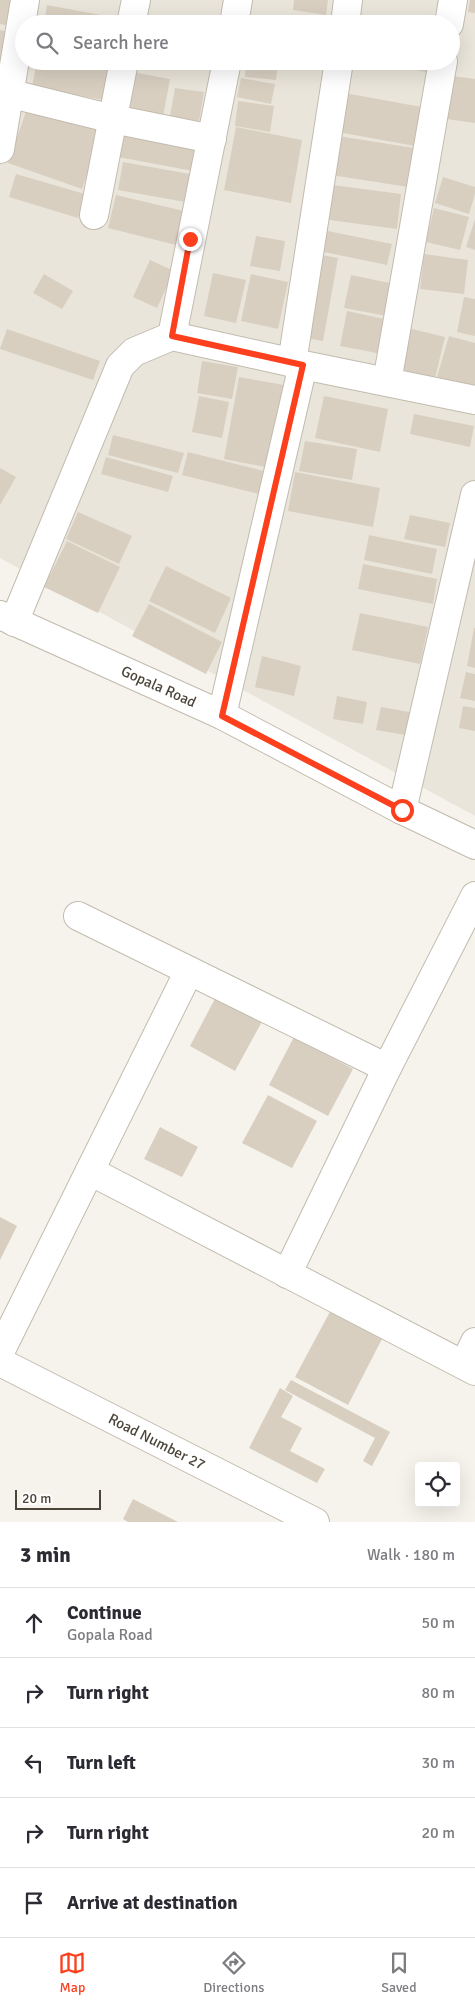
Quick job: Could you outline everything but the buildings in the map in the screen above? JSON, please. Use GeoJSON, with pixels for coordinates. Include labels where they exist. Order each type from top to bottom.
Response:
{"type":"FeatureCollection","features":[{"type":"Feature","properties":{"kind":"street"},"geometry":{"type":"LineString","coordinates":[[22,15],[25,0]]}},
{"type":"Feature","properties":{"kind":"street"},"geometry":{"type":"LineString","coordinates":[[133,15],[136,0]]}},
{"type":"Feature","properties":{"kind":"street"},"geometry":{"type":"LineString","coordinates":[[236,15],[238,0]]}},
{"type":"Feature","properties":{"kind":"street"},"geometry":{"type":"LineString","coordinates":[[346,15],[348,0]]}},
{"type":"Feature","properties":{"kind":"street"},"geometry":{"type":"LineString","coordinates":[[450,15],[453,0]]}},
{"type":"Feature","properties":{"kind":"street"},"geometry":{"type":"LineString","coordinates":[[0,149],[5,93],[15,46]]}},
{"type":"Feature","properties":{"kind":"street"},"geometry":{"type":"LineString","coordinates":[[94,215],[122,70]]}},
{"type":"Feature","properties":{"kind":"street"},"geometry":{"type":"LineString","coordinates":[[172,336],[225,70]]}},
{"type":"Feature","properties":{"kind":"street"},"geometry":{"type":"LineString","coordinates":[[222,716],[297,364],[338,70]]}},
{"type":"Feature","properties":{"kind":"street"},"geometry":{"type":"LineString","coordinates":[[386,382],[441,70]]}},
{"type":"Feature","properties":{"kind":"street"},"geometry":{"type":"LineString","coordinates":[[5,93],[113,119],[212,139]]}},
{"type":"Feature","properties":{"kind":"street"},"geometry":{"type":"LineString","coordinates":[[7,619],[120,366],[134,352],[172,336],[297,364],[475,400]]}},
{"type":"Feature","properties":{"kind":"street"},"geometry":{"type":"LineString","coordinates":[[402,810],[475,495]]}},
{"type":"Feature","properties":{"kind":"street","name":"Gopala Road"},"geometry":{"type":"LineString","coordinates":[[7,619],[222,716],[402,810],[475,845]]}},
{"type":"Feature","properties":{"kind":"street"},"geometry":{"type":"LineString","coordinates":[[287,1274],[387,1068],[475,896]]}},
{"type":"Feature","properties":{"kind":"street"},"geometry":{"type":"LineString","coordinates":[[78,916],[387,1068]]}},
{"type":"Feature","properties":{"kind":"street"},"geometry":{"type":"LineString","coordinates":[[0,1352],[189,971]]}},
{"type":"Feature","properties":{"kind":"street"},"geometry":{"type":"LineString","coordinates":[[90,1171],[287,1274],[471,1360]]}},
{"type":"Feature","properties":{"kind":"street","name":"Road Number 27"},"geometry":{"type":"LineString","coordinates":[[0,1362],[315,1522]]}},
{"type":"Feature","properties":{"kind":"shaded area"},"geometry":{"type":"Polygon","coordinates":[[[0,0],[475,0],[475,816],[0,558],[0,0]]]}},
{"type":"Feature","properties":{"kind":"route"},"geometry":{"type":"LineString","coordinates":[[190,239],[172,336],[303,365],[222,716],[402,810]]}}]}
